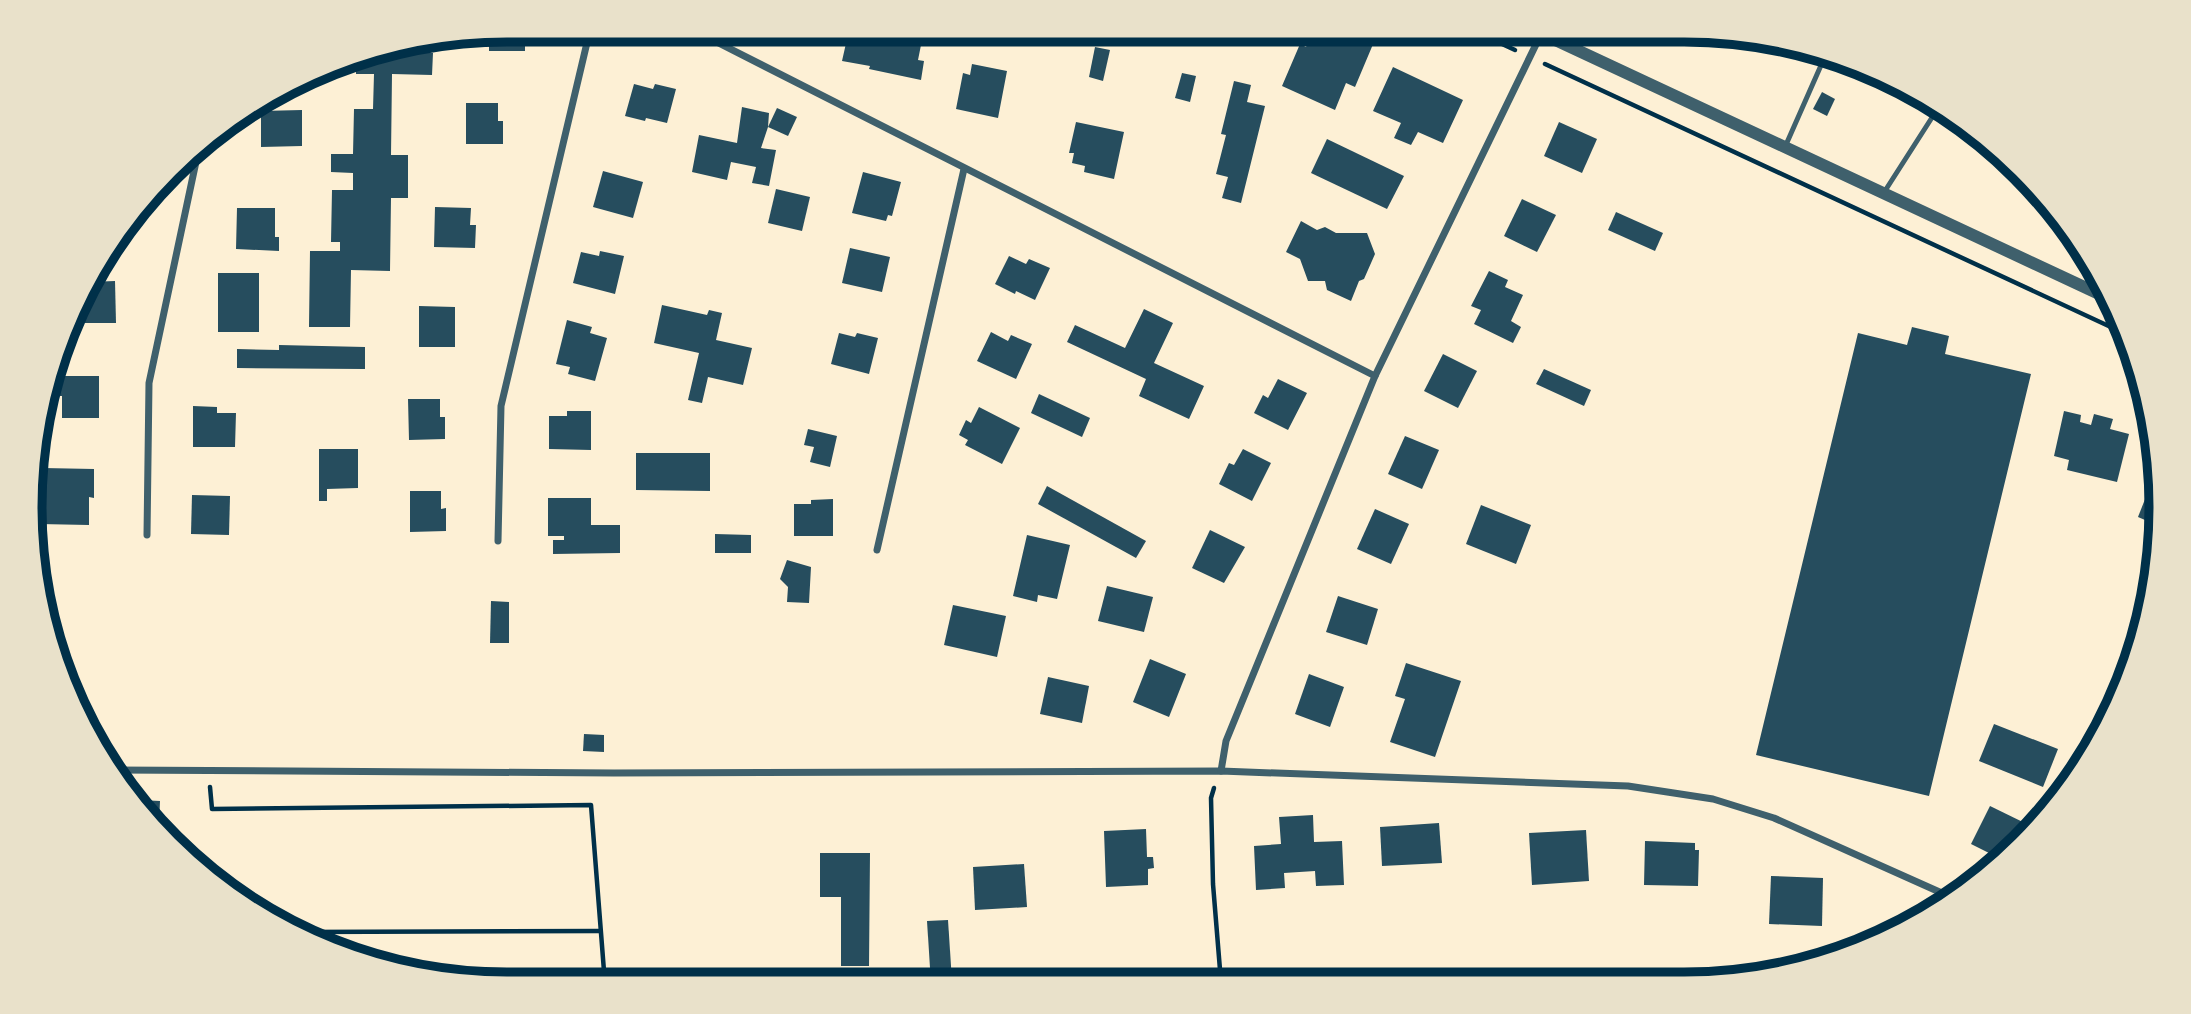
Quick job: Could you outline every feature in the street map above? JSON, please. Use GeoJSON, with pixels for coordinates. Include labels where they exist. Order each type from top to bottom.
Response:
{"type":"FeatureCollection","features":[{"type":"Feature","properties":{"kind":"street"},"geometry":{"type":"LineString","coordinates":[[498,541],[501,406],[587,42]]}},
{"type":"Feature","properties":{"kind":"street"},"geometry":{"type":"LineString","coordinates":[[716,42],[1375,376]]}},
{"type":"Feature","properties":{"kind":"street"},"geometry":{"type":"LineString","coordinates":[[1221,771],[1226,741],[1375,376],[1535,42]]}},
{"type":"Feature","properties":{"kind":"street"},"geometry":{"type":"LineString","coordinates":[[1563,42],[2097,293]]}},
{"type":"Feature","properties":{"kind":"street"},"geometry":{"type":"LineString","coordinates":[[147,536],[149,383],[196,161]]}},
{"type":"Feature","properties":{"kind":"street"},"geometry":{"type":"LineString","coordinates":[[877,550],[964,169]]}},
{"type":"Feature","properties":{"kind":"street"},"geometry":{"type":"LineString","coordinates":[[124,770],[600,773],[1221,771],[1628,786],[1713,799],[1774,818],[1943,893]]}},
{"type":"Feature","properties":{"kind":"lane"},"geometry":{"type":"LineString","coordinates":[[1785,147],[1822,64]]}},
{"type":"Feature","properties":{"kind":"lane"},"geometry":{"type":"LineString","coordinates":[[1883,194],[1934,115]]}},
{"type":"Feature","properties":{"kind":"path"},"geometry":{"type":"LineString","coordinates":[[1497,42],[2114,328]]}},
{"type":"Feature","properties":{"kind":"path"},"geometry":{"type":"LineString","coordinates":[[1220,972],[1210,798],[1221,771]]}},
{"type":"Feature","properties":{"kind":"path"},"geometry":{"type":"LineString","coordinates":[[198,783],[210,783],[212,809],[591,805],[604,972]]}},
{"type":"Feature","properties":{"kind":"path"},"geometry":{"type":"LineString","coordinates":[[318,932],[600,931]]}},
{"type":"Feature","properties":{"kind":"building"},"geometry":{"type":"Polygon","coordinates":[[[525,42],[525,51],[489,51],[489,43],[525,42]]]}},
{"type":"Feature","properties":{"kind":"building"},"geometry":{"type":"Polygon","coordinates":[[[846,42],[922,42],[918,60],[924,61],[921,80],[842,61],[846,42]]]}},
{"type":"Feature","properties":{"kind":"building"},"geometry":{"type":"Polygon","coordinates":[[[1308,42],[1374,42],[1355,87],[1346,83],[1335,110],[1282,86],[1300,44],[1306,47],[1308,42]]]}},
{"type":"Feature","properties":{"kind":"building"},"geometry":{"type":"Polygon","coordinates":[[[1095,47],[1110,50],[1103,81],[1089,77],[1095,47]]]}},
{"type":"Feature","properties":{"kind":"building"},"geometry":{"type":"Polygon","coordinates":[[[408,53],[433,53],[432,75],[392,74],[391,155],[408,155],[408,198],[391,198],[390,271],[351,270],[350,327],[309,327],[310,251],[340,251],[340,242],[331,242],[332,190],[353,190],[353,173],[331,172],[331,154],[353,154],[354,109],[373,109],[374,74],[356,74],[356,68],[387,58],[408,53]]]}},
{"type":"Feature","properties":{"kind":"building"},"geometry":{"type":"Polygon","coordinates":[[[972,64],[1007,71],[998,118],[956,109],[963,73],[970,75],[972,64]]]}},
{"type":"Feature","properties":{"kind":"building"},"geometry":{"type":"Polygon","coordinates":[[[1393,67],[1463,100],[1443,143],[1418,132],[1411,145],[1394,138],[1401,123],[1373,111],[1393,67]]]}},
{"type":"Feature","properties":{"kind":"building"},"geometry":{"type":"Polygon","coordinates":[[[1182,73],[1196,76],[1190,102],[1175,98],[1182,73]]]}},
{"type":"Feature","properties":{"kind":"building"},"geometry":{"type":"Polygon","coordinates":[[[1234,81],[1251,85],[1247,102],[1265,106],[1241,203],[1222,198],[1228,177],[1216,174],[1226,135],[1221,134],[1234,81]]]}},
{"type":"Feature","properties":{"kind":"building"},"geometry":{"type":"Polygon","coordinates":[[[634,84],[653,89],[655,84],[676,89],[667,123],[625,116],[634,84]]]}},
{"type":"Feature","properties":{"kind":"building"},"geometry":{"type":"Polygon","coordinates":[[[1822,92],[1835,99],[1827,116],[1813,109],[1822,92]]]}},
{"type":"Feature","properties":{"kind":"building"},"geometry":{"type":"Polygon","coordinates":[[[466,103],[498,103],[498,121],[503,121],[503,144],[466,144],[466,103]]]}},
{"type":"Feature","properties":{"kind":"building"},"geometry":{"type":"Polygon","coordinates":[[[742,107],[769,113],[768,127],[761,148],[776,150],[769,186],[752,183],[756,167],[731,162],[727,180],[692,172],[699,135],[737,143],[742,107]]]}},
{"type":"Feature","properties":{"kind":"building"},"geometry":{"type":"Polygon","coordinates":[[[777,108],[797,117],[788,136],[768,127],[777,108]]]}},
{"type":"Feature","properties":{"kind":"building"},"geometry":{"type":"Polygon","coordinates":[[[302,110],[302,146],[261,147],[263,111],[302,110]]]}},
{"type":"Feature","properties":{"kind":"building"},"geometry":{"type":"Polygon","coordinates":[[[1076,122],[1124,132],[1114,179],[1084,172],[1085,166],[1072,163],[1074,153],[1069,153],[1076,122]]]}},
{"type":"Feature","properties":{"kind":"building"},"geometry":{"type":"Polygon","coordinates":[[[1559,122],[1597,139],[1582,173],[1544,156],[1559,122]]]}},
{"type":"Feature","properties":{"kind":"building"},"geometry":{"type":"Polygon","coordinates":[[[1327,139],[1404,176],[1387,209],[1311,173],[1327,139]]]}},
{"type":"Feature","properties":{"kind":"building"},"geometry":{"type":"Polygon","coordinates":[[[603,171],[643,182],[633,218],[593,207],[603,171]]]}},
{"type":"Feature","properties":{"kind":"building"},"geometry":{"type":"Polygon","coordinates":[[[863,172],[901,182],[892,216],[888,215],[886,221],[852,213],[863,172]]]}},
{"type":"Feature","properties":{"kind":"building"},"geometry":{"type":"Polygon","coordinates":[[[776,189],[810,197],[802,231],[768,223],[776,189]]]}},
{"type":"Feature","properties":{"kind":"building"},"geometry":{"type":"Polygon","coordinates":[[[1522,199],[1556,215],[1537,252],[1504,236],[1522,199]]]}},
{"type":"Feature","properties":{"kind":"building"},"geometry":{"type":"Polygon","coordinates":[[[435,207],[471,208],[470,225],[476,225],[475,248],[434,247],[435,207]]]}},
{"type":"Feature","properties":{"kind":"building"},"geometry":{"type":"Polygon","coordinates":[[[237,208],[275,208],[275,237],[279,237],[279,251],[236,249],[237,208]]]}},
{"type":"Feature","properties":{"kind":"building"},"geometry":{"type":"Polygon","coordinates":[[[1616,212],[1663,233],[1655,251],[1608,230],[1616,212]]]}},
{"type":"Feature","properties":{"kind":"building"},"geometry":{"type":"Polygon","coordinates":[[[1301,221],[1317,230],[1325,227],[1336,233],[1367,233],[1375,254],[1351,301],[1327,290],[1325,281],[1308,281],[1300,259],[1286,252],[1301,221]]]}},
{"type":"Feature","properties":{"kind":"building"},"geometry":{"type":"Polygon","coordinates":[[[850,248],[890,257],[882,292],[842,283],[850,248]]]}},
{"type":"Feature","properties":{"kind":"building"},"geometry":{"type":"Polygon","coordinates":[[[600,251],[624,256],[615,294],[573,283],[581,252],[599,256],[600,251]]]}},
{"type":"Feature","properties":{"kind":"building"},"geometry":{"type":"Polygon","coordinates":[[[1009,256],[1026,264],[1029,259],[1050,268],[1035,300],[995,284],[1009,256]]]}},
{"type":"Feature","properties":{"kind":"building"},"geometry":{"type":"Polygon","coordinates":[[[1489,271],[1508,280],[1505,287],[1523,295],[1511,321],[1521,327],[1513,343],[1474,324],[1481,310],[1471,306],[1489,271]]]}},
{"type":"Feature","properties":{"kind":"building"},"geometry":{"type":"Polygon","coordinates":[[[218,273],[259,273],[259,332],[218,332],[218,273]]]}},
{"type":"Feature","properties":{"kind":"building"},"geometry":{"type":"Polygon","coordinates":[[[115,281],[116,323],[80,323],[90,301],[100,282],[115,281]]]}},
{"type":"Feature","properties":{"kind":"building"},"geometry":{"type":"Polygon","coordinates":[[[662,305],[707,315],[709,310],[722,313],[716,340],[752,348],[743,385],[708,377],[702,403],[688,400],[699,353],[654,343],[662,305]]]}},
{"type":"Feature","properties":{"kind":"building"},"geometry":{"type":"Polygon","coordinates":[[[419,306],[455,307],[455,347],[419,347],[419,306]]]}},
{"type":"Feature","properties":{"kind":"building"},"geometry":{"type":"Polygon","coordinates":[[[1144,309],[1173,323],[1154,363],[1204,386],[1189,419],[1139,396],[1146,379],[1067,342],[1075,325],[1125,348],[1144,309]]]}},
{"type":"Feature","properties":{"kind":"building"},"geometry":{"type":"Polygon","coordinates":[[[567,320],[592,327],[590,333],[607,338],[595,381],[568,374],[570,367],[556,364],[567,320]]]}},
{"type":"Feature","properties":{"kind":"building"},"geometry":{"type":"Polygon","coordinates":[[[1912,327],[1949,336],[1945,354],[2031,374],[1929,796],[1756,755],[1858,333],[1907,345],[1912,327]]]}},
{"type":"Feature","properties":{"kind":"building"},"geometry":{"type":"Polygon","coordinates":[[[991,332],[1008,341],[1011,335],[1032,344],[1016,379],[977,361],[991,332]]]}},
{"type":"Feature","properties":{"kind":"building"},"geometry":{"type":"Polygon","coordinates":[[[839,333],[855,337],[857,333],[878,338],[869,374],[831,364],[839,333]]]}},
{"type":"Feature","properties":{"kind":"building"},"geometry":{"type":"Polygon","coordinates":[[[279,345],[365,347],[365,369],[237,368],[237,349],[279,350],[279,345]]]}},
{"type":"Feature","properties":{"kind":"building"},"geometry":{"type":"Polygon","coordinates":[[[1443,354],[1477,371],[1458,408],[1424,391],[1443,354]]]}},
{"type":"Feature","properties":{"kind":"building"},"geometry":{"type":"Polygon","coordinates":[[[1544,369],[1591,390],[1584,406],[1536,384],[1544,369]]]}},
{"type":"Feature","properties":{"kind":"building"},"geometry":{"type":"Polygon","coordinates":[[[62,374],[99,376],[99,418],[62,418],[62,396],[56,396],[62,374]]]}},
{"type":"Feature","properties":{"kind":"building"},"geometry":{"type":"Polygon","coordinates":[[[1278,379],[1307,393],[1288,430],[1254,413],[1263,395],[1268,398],[1278,379]]]}},
{"type":"Feature","properties":{"kind":"building"},"geometry":{"type":"Polygon","coordinates":[[[1039,394],[1090,418],[1082,437],[1031,413],[1039,394]]]}},
{"type":"Feature","properties":{"kind":"building"},"geometry":{"type":"Polygon","coordinates":[[[408,399],[440,399],[440,417],[445,417],[445,439],[409,440],[408,399]]]}},
{"type":"Feature","properties":{"kind":"building"},"geometry":{"type":"Polygon","coordinates":[[[193,406],[217,407],[217,413],[236,413],[235,447],[193,447],[193,406]]]}},
{"type":"Feature","properties":{"kind":"building"},"geometry":{"type":"Polygon","coordinates":[[[979,407],[1020,428],[1002,464],[965,445],[968,440],[959,435],[966,420],[971,423],[979,407]]]}},
{"type":"Feature","properties":{"kind":"building"},"geometry":{"type":"Polygon","coordinates":[[[567,411],[591,411],[591,450],[549,449],[549,416],[567,416],[567,411]]]}},
{"type":"Feature","properties":{"kind":"building"},"geometry":{"type":"Polygon","coordinates":[[[2064,411],[2081,415],[2080,422],[2091,425],[2094,414],[2113,419],[2110,429],[2129,434],[2117,482],[2067,470],[2069,460],[2054,456],[2064,411]]]}},
{"type":"Feature","properties":{"kind":"building"},"geometry":{"type":"Polygon","coordinates":[[[808,429],[837,436],[830,467],[810,462],[814,447],[804,445],[808,429]]]}},
{"type":"Feature","properties":{"kind":"building"},"geometry":{"type":"Polygon","coordinates":[[[1405,436],[1439,450],[1422,489],[1388,474],[1405,436]]]}},
{"type":"Feature","properties":{"kind":"building"},"geometry":{"type":"Polygon","coordinates":[[[319,449],[358,449],[358,488],[327,489],[327,501],[319,501],[319,449]]]}},
{"type":"Feature","properties":{"kind":"building"},"geometry":{"type":"Polygon","coordinates":[[[1243,449],[1271,463],[1252,501],[1219,484],[1229,463],[1234,465],[1243,449]]]}},
{"type":"Feature","properties":{"kind":"building"},"geometry":{"type":"Polygon","coordinates":[[[636,453],[710,453],[710,491],[636,490],[636,453]]]}},
{"type":"Feature","properties":{"kind":"building"},"geometry":{"type":"Polygon","coordinates":[[[44,468],[94,469],[94,498],[89,497],[89,525],[43,524],[44,468]]]}},
{"type":"Feature","properties":{"kind":"building"},"geometry":{"type":"Polygon","coordinates":[[[1047,486],[1146,541],[1136,558],[1038,504],[1047,486]]]}},
{"type":"Feature","properties":{"kind":"building"},"geometry":{"type":"Polygon","coordinates":[[[410,491],[441,491],[441,509],[446,508],[446,531],[410,532],[410,491]]]}},
{"type":"Feature","properties":{"kind":"building"},"geometry":{"type":"Polygon","coordinates":[[[2148,491],[2149,522],[2138,517],[2148,491]]]}},
{"type":"Feature","properties":{"kind":"building"},"geometry":{"type":"Polygon","coordinates":[[[192,495],[230,496],[229,535],[191,534],[192,495]]]}},
{"type":"Feature","properties":{"kind":"building"},"geometry":{"type":"Polygon","coordinates":[[[548,498],[591,498],[591,525],[620,525],[620,553],[553,554],[553,540],[564,540],[564,536],[548,536],[548,498]]]}},
{"type":"Feature","properties":{"kind":"building"},"geometry":{"type":"Polygon","coordinates":[[[833,499],[833,536],[794,536],[794,504],[811,504],[811,500],[833,499]]]}},
{"type":"Feature","properties":{"kind":"building"},"geometry":{"type":"Polygon","coordinates":[[[1481,505],[1531,525],[1516,564],[1466,544],[1481,505]]]}},
{"type":"Feature","properties":{"kind":"building"},"geometry":{"type":"Polygon","coordinates":[[[1375,509],[1409,524],[1391,564],[1357,549],[1375,509]]]}},
{"type":"Feature","properties":{"kind":"building"},"geometry":{"type":"Polygon","coordinates":[[[1210,530],[1245,547],[1224,583],[1192,568],[1210,530]]]}},
{"type":"Feature","properties":{"kind":"building"},"geometry":{"type":"Polygon","coordinates":[[[715,534],[751,535],[751,553],[715,553],[715,534]]]}},
{"type":"Feature","properties":{"kind":"building"},"geometry":{"type":"Polygon","coordinates":[[[1027,535],[1070,545],[1057,599],[1038,595],[1037,602],[1013,596],[1027,535]]]}},
{"type":"Feature","properties":{"kind":"building"},"geometry":{"type":"Polygon","coordinates":[[[787,560],[811,567],[809,603],[787,602],[788,587],[780,579],[787,560]]]}},
{"type":"Feature","properties":{"kind":"building"},"geometry":{"type":"Polygon","coordinates":[[[1107,586],[1153,597],[1144,632],[1098,621],[1107,586]]]}},
{"type":"Feature","properties":{"kind":"building"},"geometry":{"type":"Polygon","coordinates":[[[1338,596],[1378,609],[1367,645],[1326,632],[1338,596]]]}},
{"type":"Feature","properties":{"kind":"building"},"geometry":{"type":"Polygon","coordinates":[[[491,601],[509,602],[509,643],[490,643],[491,601]]]}},
{"type":"Feature","properties":{"kind":"building"},"geometry":{"type":"Polygon","coordinates":[[[953,605],[1006,616],[997,657],[944,645],[953,605]]]}},
{"type":"Feature","properties":{"kind":"building"},"geometry":{"type":"Polygon","coordinates":[[[1150,659],[1186,674],[1169,717],[1133,702],[1150,659]]]}},
{"type":"Feature","properties":{"kind":"building"},"geometry":{"type":"Polygon","coordinates":[[[1406,663],[1461,681],[1435,757],[1390,742],[1405,699],[1395,696],[1406,663]]]}},
{"type":"Feature","properties":{"kind":"building"},"geometry":{"type":"Polygon","coordinates":[[[1309,674],[1344,687],[1330,727],[1295,714],[1309,674]]]}},
{"type":"Feature","properties":{"kind":"building"},"geometry":{"type":"Polygon","coordinates":[[[1048,677],[1089,686],[1082,723],[1040,714],[1048,677]]]}},
{"type":"Feature","properties":{"kind":"building"},"geometry":{"type":"Polygon","coordinates":[[[1994,724],[2058,749],[2043,787],[1979,761],[1994,724]]]}},
{"type":"Feature","properties":{"kind":"building"},"geometry":{"type":"Polygon","coordinates":[[[584,734],[604,735],[604,752],[583,751],[584,734]]]}},
{"type":"Feature","properties":{"kind":"building"},"geometry":{"type":"Polygon","coordinates":[[[146,800],[160,801],[159,816],[146,800]]]}},
{"type":"Feature","properties":{"kind":"building"},"geometry":{"type":"Polygon","coordinates":[[[1990,806],[2025,823],[1993,855],[1971,844],[1990,806]]]}},
{"type":"Feature","properties":{"kind":"building"},"geometry":{"type":"Polygon","coordinates":[[[1313,815],[1314,842],[1342,841],[1344,885],[1316,886],[1315,871],[1284,873],[1285,888],[1256,890],[1254,846],[1281,844],[1279,817],[1313,815]]]}},
{"type":"Feature","properties":{"kind":"building"},"geometry":{"type":"Polygon","coordinates":[[[1439,823],[1442,863],[1382,866],[1380,827],[1439,823]]]}},
{"type":"Feature","properties":{"kind":"building"},"geometry":{"type":"Polygon","coordinates":[[[1146,829],[1147,857],[1153,857],[1154,868],[1148,869],[1148,885],[1106,887],[1104,831],[1146,829]]]}},
{"type":"Feature","properties":{"kind":"building"},"geometry":{"type":"Polygon","coordinates":[[[1586,830],[1589,881],[1532,885],[1529,833],[1586,830]]]}},
{"type":"Feature","properties":{"kind":"building"},"geometry":{"type":"Polygon","coordinates":[[[1645,841],[1695,843],[1695,850],[1699,850],[1698,886],[1644,885],[1645,841]]]}},
{"type":"Feature","properties":{"kind":"building"},"geometry":{"type":"Polygon","coordinates":[[[820,853],[870,853],[869,966],[841,966],[841,897],[820,897],[820,853]]]}},
{"type":"Feature","properties":{"kind":"building"},"geometry":{"type":"Polygon","coordinates":[[[1024,864],[1027,907],[975,910],[973,867],[1024,864]]]}},
{"type":"Feature","properties":{"kind":"building"},"geometry":{"type":"Polygon","coordinates":[[[1771,876],[1823,878],[1822,926],[1769,924],[1771,876]]]}},
{"type":"Feature","properties":{"kind":"building"},"geometry":{"type":"Polygon","coordinates":[[[948,920],[951,972],[930,972],[927,921],[948,920]]]}}]}
